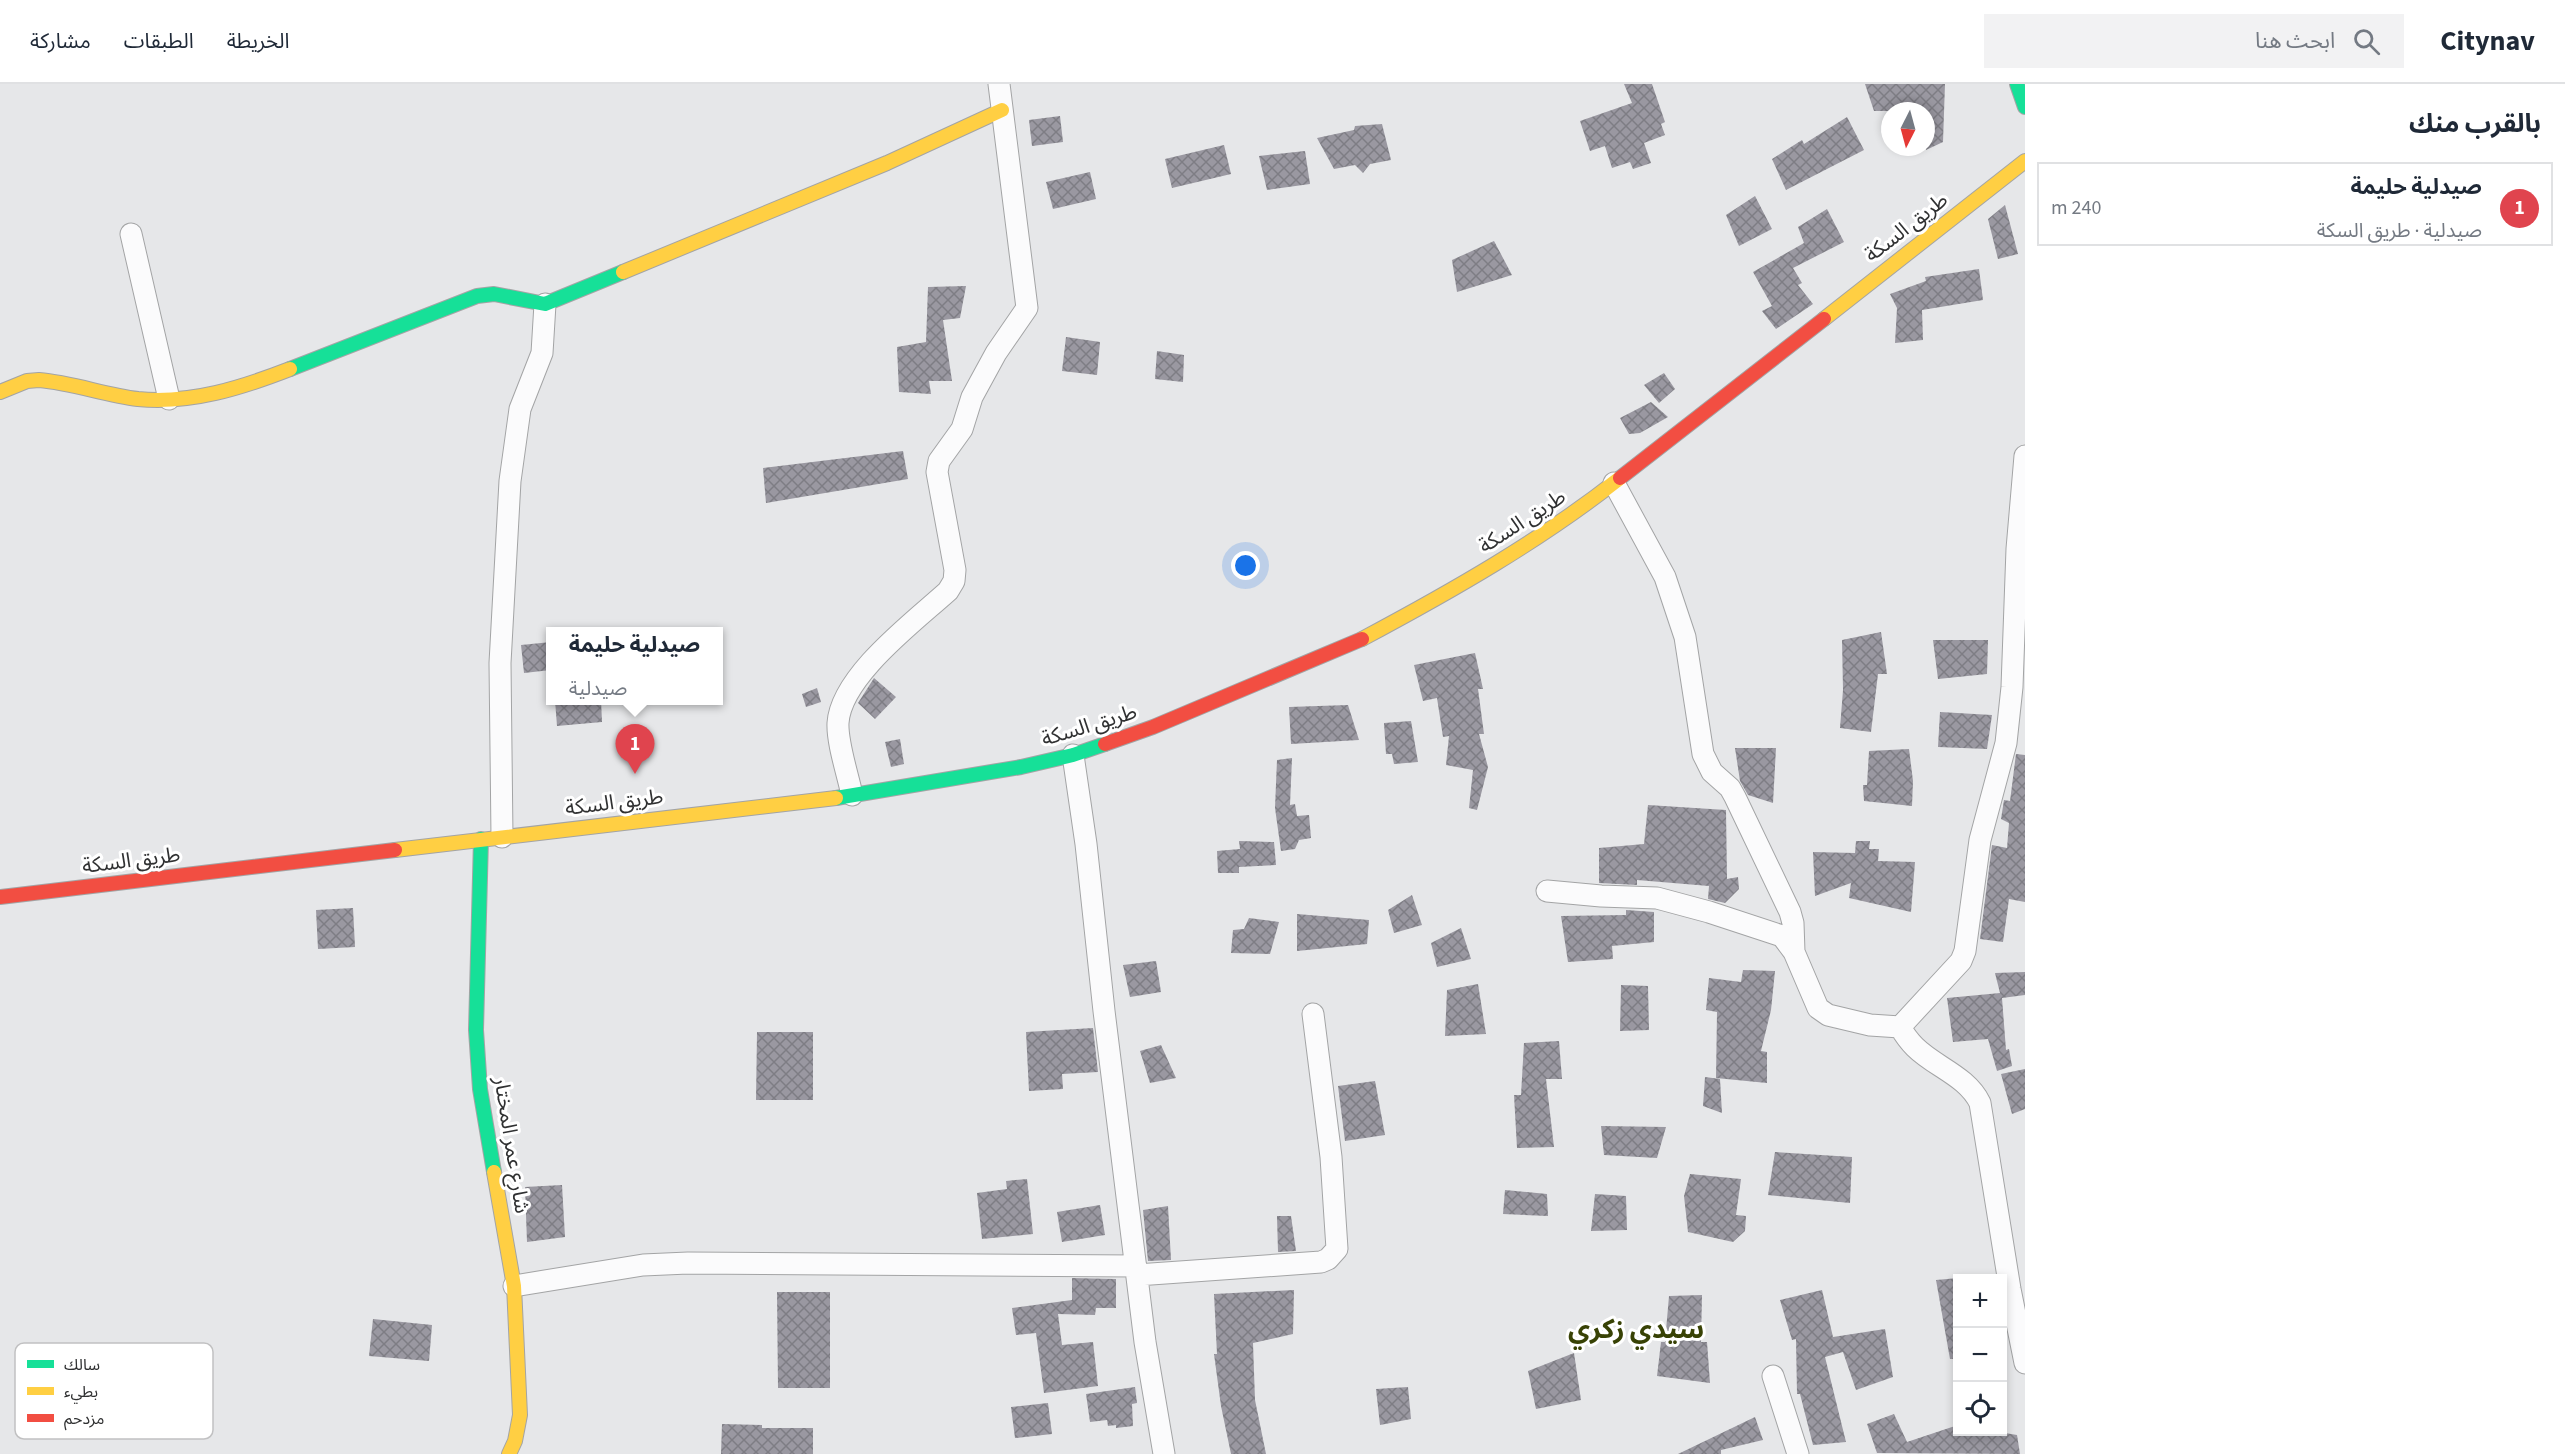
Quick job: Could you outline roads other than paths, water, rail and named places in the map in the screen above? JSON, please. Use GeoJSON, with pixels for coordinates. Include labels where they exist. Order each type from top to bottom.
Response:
{"type":"FeatureCollection","features":[{"type":"Feature","properties":{"kind":"main road"},"geometry":{"type":"LineString","coordinates":[[2017,84],[2025,106]]}},
{"type":"Feature","properties":{"kind":"main road"},"geometry":{"type":"LineString","coordinates":[[0,392],[27,381],[39,380],[128,398],[170,399],[219,393],[244,387],[477,296],[494,294],[545,304],[887,163],[1002,110]]}},
{"type":"Feature","properties":{"kind":"main road","name":"طريق السكة"},"geometry":{"type":"LineString","coordinates":[[0,897],[852,795],[1022,767],[1072,755],[1153,727],[1362,639],[1463,585],[1592,500],[2025,160]]}},
{"type":"Feature","properties":{"kind":"main road","name":"شارع عمر المختار"},"geometry":{"type":"LineString","coordinates":[[491,838],[476,1030],[480,1089],[514,1286],[520,1415],[515,1441],[509,1454]]}},
{"type":"Feature","properties":{"kind":"street"},"geometry":{"type":"LineString","coordinates":[[852,795],[838,726],[842,701],[881,651],[948,591],[954,581],[955,570],[937,472],[939,461],[962,429],[972,397],[986,370],[1027,308],[999,84]]}},
{"type":"Feature","properties":{"kind":"street"},"geometry":{"type":"LineString","coordinates":[[131,234],[170,399]]}},
{"type":"Feature","properties":{"kind":"street"},"geometry":{"type":"LineString","coordinates":[[491,838],[510,481],[520,409],[542,353],[545,304]]}},
{"type":"Feature","properties":{"kind":"street"},"geometry":{"type":"LineString","coordinates":[[1900,1027],[1961,961],[1965,951],[1980,840],[2006,743],[2012,687],[2017,549],[2025,456]]}},
{"type":"Feature","properties":{"kind":"street"},"geometry":{"type":"LineString","coordinates":[[1614,483],[1665,577],[1685,637],[1702,754],[1712,772],[1730,788],[1735,796],[1790,912],[1793,923],[1794,952]]}},
{"type":"Feature","properties":{"kind":"street"},"geometry":{"type":"LineString","coordinates":[[1072,755],[1086,844],[1145,1342],[1164,1454]]}},
{"type":"Feature","properties":{"kind":"street"},"geometry":{"type":"LineString","coordinates":[[1547,891],[1657,898],[1782,936],[1794,952],[1818,1008],[1828,1015],[1870,1025],[1900,1027],[1916,1048],[1957,1076],[1975,1093],[1980,1103],[2010,1289],[2025,1363]]}},
{"type":"Feature","properties":{"kind":"street"},"geometry":{"type":"LineString","coordinates":[[514,1286],[643,1265],[688,1263],[1137,1271],[1321,1262],[1328,1259],[1337,1249],[1330,1157],[1313,1014]]}},
{"type":"Feature","properties":{"kind":"street"},"geometry":{"type":"LineString","coordinates":[[1773,1376],[1798,1454]]}},
{"type":"Feature","properties":{"kind":"place","name":"صيدلية حليمة"},"geometry":{"type":"Point","coordinates":[635,774]}},
{"type":"Feature","properties":{"kind":"district","name":"سيدي زكري"},"geometry":{"type":"Point","coordinates":[1636,1329]}}]}
